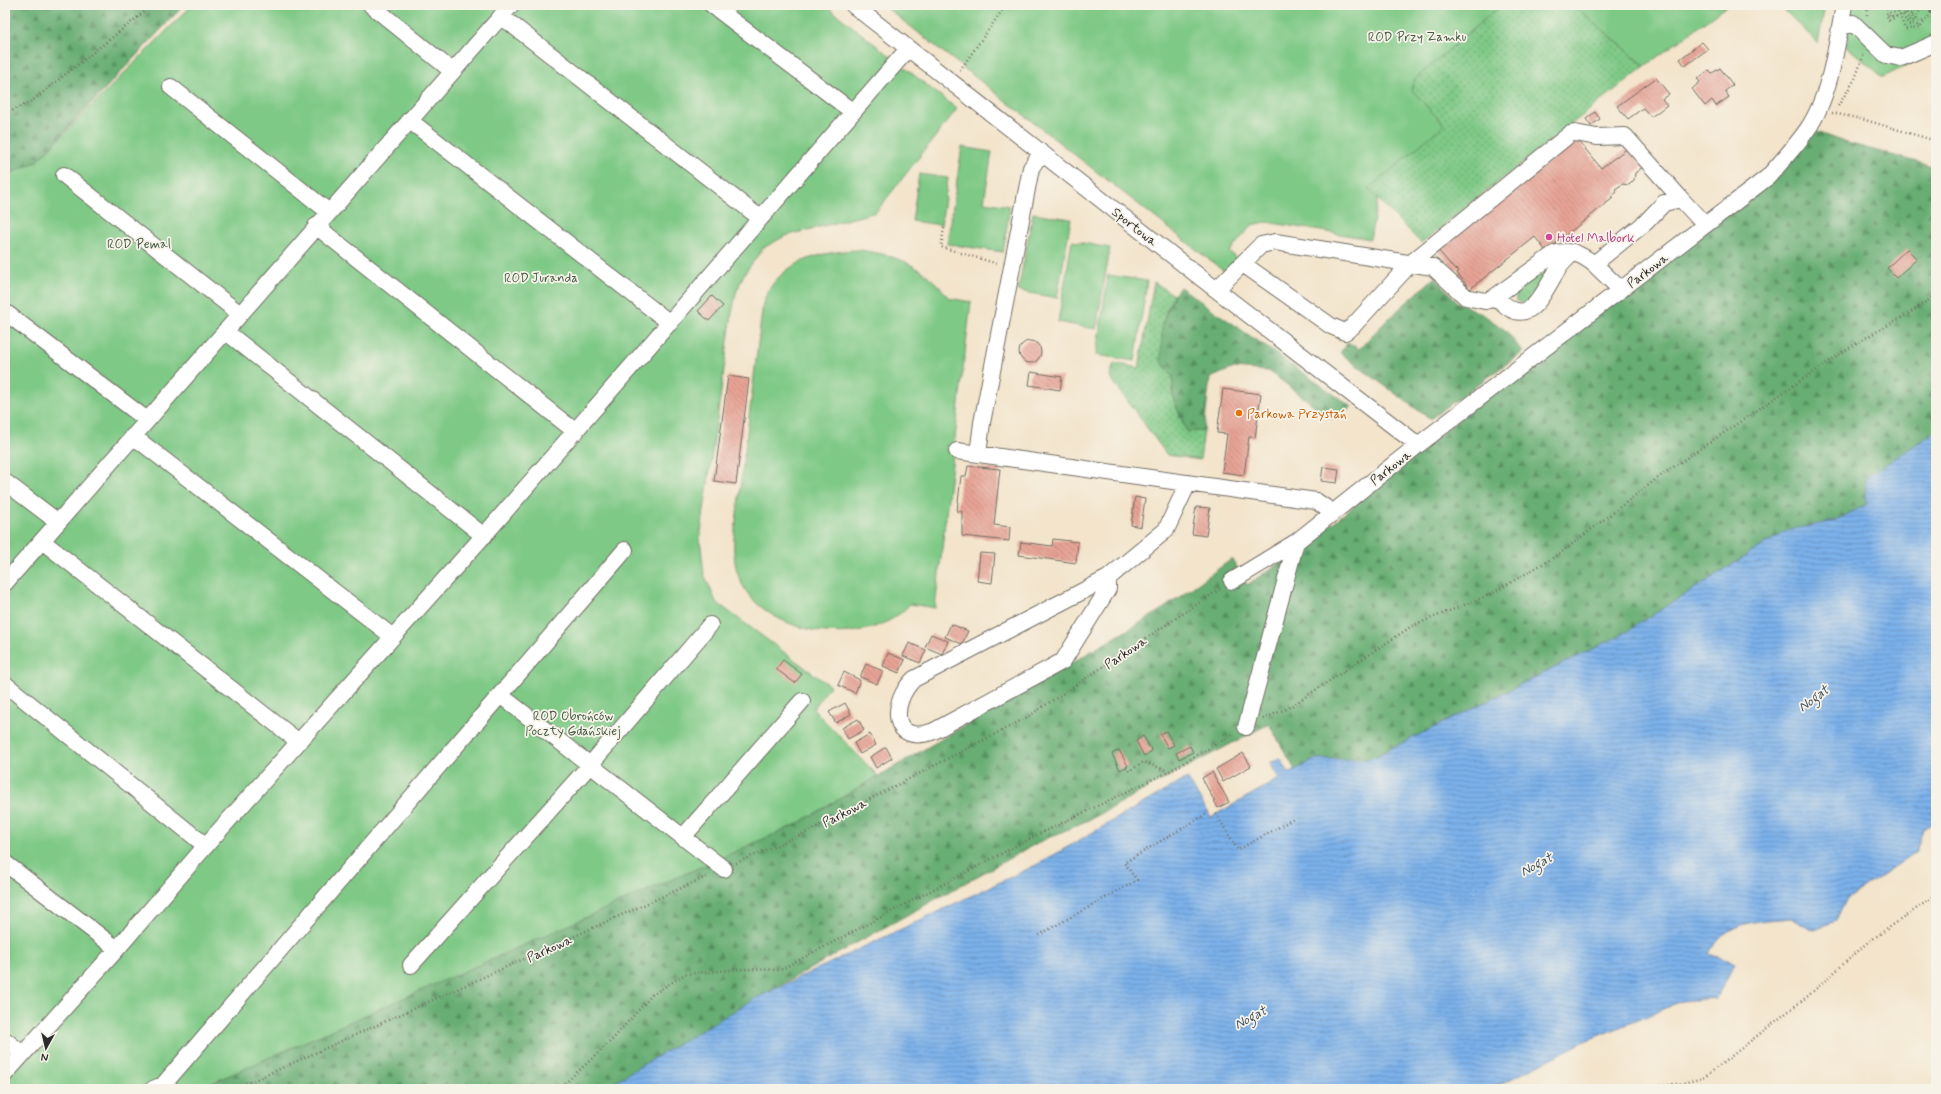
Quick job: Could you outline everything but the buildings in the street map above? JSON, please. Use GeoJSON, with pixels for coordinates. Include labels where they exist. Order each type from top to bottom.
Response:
{"type":"FeatureCollection","features":[{"type":"Feature","properties":{"kind":"street"},"geometry":{"type":"LineString","coordinates":[[371,5],[452,71]]}},
{"type":"Feature","properties":{"kind":"street"},"geometry":{"type":"LineString","coordinates":[[712,5],[853,112]]}},
{"type":"Feature","properties":{"kind":"street","name":"Sportowa"},"geometry":{"type":"LineString","coordinates":[[853,5],[1041,153],[1418,445]]}},
{"type":"Feature","properties":{"kind":"street","name":"Parkowa"},"geometry":{"type":"LineString","coordinates":[[1232,581],[1296,542],[1418,445],[1768,177],[1825,111],[1844,5]]}},
{"type":"Feature","properties":{"kind":"street"},"geometry":{"type":"LineString","coordinates":[[5,583],[506,10],[760,218]]}},
{"type":"Feature","properties":{"kind":"street"},"geometry":{"type":"LineString","coordinates":[[1840,27],[1853,23],[1886,55],[1901,58],[1936,43]]}},
{"type":"Feature","properties":{"kind":"street"},"geometry":{"type":"LineString","coordinates":[[5,1074],[117,949],[206,846],[576,432],[908,49]]}},
{"type":"Feature","properties":{"kind":"street"},"geometry":{"type":"LineString","coordinates":[[171,87],[329,212]]}},
{"type":"Feature","properties":{"kind":"street"},"geometry":{"type":"LineString","coordinates":[[409,120],[670,323]]}},
{"type":"Feature","properties":{"kind":"street"},"geometry":{"type":"LineString","coordinates":[[1243,264],[1331,326],[1345,332],[1352,328],[1411,263],[1570,134],[1575,133],[1597,137],[1625,136],[1705,225]]}},
{"type":"Feature","properties":{"kind":"street"},"geometry":{"type":"LineString","coordinates":[[978,454],[982,423],[1031,168],[1041,153]]}},
{"type":"Feature","properties":{"kind":"street"},"geometry":{"type":"LineString","coordinates":[[64,175],[240,314]]}},
{"type":"Feature","properties":{"kind":"street"},"geometry":{"type":"LineString","coordinates":[[1594,264],[1646,222],[1664,203],[1681,199]]}},
{"type":"Feature","properties":{"kind":"street"},"geometry":{"type":"LineString","coordinates":[[316,226],[576,432]]}},
{"type":"Feature","properties":{"kind":"street"},"geometry":{"type":"LineString","coordinates":[[1217,289],[1261,245],[1276,242],[1433,267],[1466,297],[1485,301],[1496,296],[1554,254],[1563,251],[1573,252],[1585,257],[1594,264],[1621,290]]}},
{"type":"Feature","properties":{"kind":"street"},"geometry":{"type":"LineString","coordinates":[[1496,296],[1509,309],[1522,312],[1530,310],[1540,299],[1561,265],[1573,252]]}},
{"type":"Feature","properties":{"kind":"street"},"geometry":{"type":"LineString","coordinates":[[5,312],[147,420]]}},
{"type":"Feature","properties":{"kind":"street"},"geometry":{"type":"LineString","coordinates":[[225,331],[484,536]]}},
{"type":"Feature","properties":{"kind":"street"},"geometry":{"type":"LineString","coordinates":[[133,436],[393,637]]}},
{"type":"Feature","properties":{"kind":"street"},"geometry":{"type":"LineString","coordinates":[[957,451],[1316,501],[1332,512]]}},
{"type":"Feature","properties":{"kind":"street"},"geometry":{"type":"LineString","coordinates":[[5,482],[58,522]]}},
{"type":"Feature","properties":{"kind":"street"},"geometry":{"type":"LineString","coordinates":[[1108,578],[1108,589],[1063,661],[934,731],[918,735],[909,733],[901,728],[897,720],[900,701],[907,686],[914,679],[1108,578],[1166,530],[1188,483]]}},
{"type":"Feature","properties":{"kind":"street"},"geometry":{"type":"LineString","coordinates":[[42,541],[299,742]]}},
{"type":"Feature","properties":{"kind":"street"},"geometry":{"type":"LineString","coordinates":[[1246,727],[1296,542]]}},
{"type":"Feature","properties":{"kind":"street"},"geometry":{"type":"LineString","coordinates":[[153,1089],[163,1085],[625,550]]}},
{"type":"Feature","properties":{"kind":"street"},"geometry":{"type":"LineString","coordinates":[[411,965],[590,765],[710,625]]}},
{"type":"Feature","properties":{"kind":"street"},"geometry":{"type":"LineString","coordinates":[[5,684],[206,846]]}},
{"type":"Feature","properties":{"kind":"street"},"geometry":{"type":"LineString","coordinates":[[500,695],[724,869]]}},
{"type":"Feature","properties":{"kind":"street"},"geometry":{"type":"LineString","coordinates":[[683,837],[802,701]]}},
{"type":"Feature","properties":{"kind":"street"},"geometry":{"type":"LineString","coordinates":[[5,864],[117,949]]}},
{"type":"Feature","properties":{"kind":"street"},"geometry":{"type":"LineString","coordinates":[[5,1040],[23,1054]]}},
{"type":"Feature","properties":{"kind":"path"},"geometry":{"type":"LineString","coordinates":[[5,14],[12,5]]}},
{"type":"Feature","properties":{"kind":"path"},"geometry":{"type":"LineString","coordinates":[[5,114],[32,101],[152,5]]}},
{"type":"Feature","properties":{"kind":"path"},"geometry":{"type":"LineString","coordinates":[[951,82],[1006,5]]}},
{"type":"Feature","properties":{"kind":"path"},"geometry":{"type":"LineString","coordinates":[[1825,111],[1856,79],[1864,55],[1868,5]]}},
{"type":"Feature","properties":{"kind":"path"},"geometry":{"type":"LineString","coordinates":[[1889,5],[1887,8],[1892,16],[1890,17],[1888,13],[1886,14],[1890,20],[1904,14],[1911,5]]}},
{"type":"Feature","properties":{"kind":"path"},"geometry":{"type":"LineString","coordinates":[[1889,5],[1897,18]]}},
{"type":"Feature","properties":{"kind":"path"},"geometry":{"type":"LineString","coordinates":[[1914,22],[1912,15],[1916,5]]}},
{"type":"Feature","properties":{"kind":"path"},"geometry":{"type":"LineString","coordinates":[[1919,22],[1916,16],[1922,9],[1920,5]]}},
{"type":"Feature","properties":{"kind":"path"},"geometry":{"type":"LineString","coordinates":[[1925,5],[1931,13]]}},
{"type":"Feature","properties":{"kind":"path"},"geometry":{"type":"LineString","coordinates":[[1904,14],[1905,29],[1920,28],[1931,13],[1930,5]]}},
{"type":"Feature","properties":{"kind":"path"},"geometry":{"type":"LineString","coordinates":[[1898,11],[1904,14],[1912,15]]}},
{"type":"Feature","properties":{"kind":"path"},"geometry":{"type":"LineString","coordinates":[[1931,13],[1936,13]]}},
{"type":"Feature","properties":{"kind":"path"},"geometry":{"type":"LineString","coordinates":[[1904,14],[1908,25],[1914,22],[1917,25],[1919,22],[1925,21]]}},
{"type":"Feature","properties":{"kind":"path"},"geometry":{"type":"LineString","coordinates":[[1825,111],[1936,141]]}},
{"type":"Feature","properties":{"kind":"path"},"geometry":{"type":"LineString","coordinates":[[944,228],[941,247],[1012,268]]}},
{"type":"Feature","properties":{"kind":"path","name":"Parkowa"},"geometry":{"type":"LineString","coordinates":[[235,1089],[803,834],[1026,718],[1232,581]]}},
{"type":"Feature","properties":{"kind":"path"},"geometry":{"type":"LineString","coordinates":[[1126,767],[1128,771],[1144,762],[1168,772]]}},
{"type":"Feature","properties":{"kind":"path"},"geometry":{"type":"LineString","coordinates":[[1039,935],[1137,880],[1124,863],[1208,813]]}},
{"type":"Feature","properties":{"kind":"path"},"geometry":{"type":"LineString","coordinates":[[1216,814],[1238,850],[1295,818]]}},
{"type":"Feature","properties":{"kind":"path"},"geometry":{"type":"LineString","coordinates":[[1608,1089],[1678,1084],[1692,1082],[1705,1077],[1809,995],[1867,943],[1936,895]]}},
{"type":"Feature","properties":{"kind":"green space"},"geometry":{"type":"Polygon","coordinates":[[[5,5],[184,5],[37,161],[5,176],[5,5]]]}},
{"type":"Feature","properties":{"kind":"green space"},"geometry":{"type":"Polygon","coordinates":[[[192,5],[825,5],[957,109],[876,212],[785,236],[763,248],[743,276],[736,293],[732,313],[700,539],[704,574],[716,602],[830,686],[813,709],[878,776],[795,825],[198,1089],[5,1089],[5,176],[36,162],[192,5]]]}},
{"type":"Feature","properties":{"kind":"green space","name":"ROD Przy Zamku"},"geometry":{"type":"Polygon","coordinates":[[[883,5],[1501,5],[1415,79],[1411,89],[1444,125],[1368,189],[1378,198],[1370,239],[1266,222],[1252,225],[1229,252],[1237,258],[1225,272],[883,5]]]}},
{"type":"Feature","properties":{"kind":"green space"},"geometry":{"type":"Polygon","coordinates":[[[1501,5],[1574,5],[1645,66],[1421,243],[1368,189],[1443,125],[1411,89],[1415,79],[1501,5]]]}},
{"type":"Feature","properties":{"kind":"green space"},"geometry":{"type":"Polygon","coordinates":[[[1574,5],[1728,5],[1645,66],[1574,5]]]}},
{"type":"Feature","properties":{"kind":"green space"},"geometry":{"type":"Polygon","coordinates":[[[1779,5],[1825,5],[1818,43],[1779,5]]]}},
{"type":"Feature","properties":{"kind":"green space"},"geometry":{"type":"Polygon","coordinates":[[[1848,5],[1936,5],[1936,52],[1883,77],[1845,45],[1848,5]]]}},
{"type":"Feature","properties":{"kind":"green space"},"geometry":{"type":"Polygon","coordinates":[[[1808,129],[1844,142],[1936,167],[1936,431],[1907,451],[1868,504],[1835,521],[1787,530],[1621,635],[1370,759],[1316,759],[1295,770],[1269,724],[1095,817],[1039,842],[757,998],[602,1089],[198,1089],[795,825],[1160,611],[1232,559],[1247,585],[1306,545],[1539,353],[1743,197],[1808,129]]]}},
{"type":"Feature","properties":{"kind":"green space"},"geometry":{"type":"Polygon","coordinates":[[[962,147],[992,152],[984,202],[1010,206],[1003,252],[947,244],[962,147]]]}},
{"type":"Feature","properties":{"kind":"green space"},"geometry":{"type":"Polygon","coordinates":[[[919,174],[948,178],[941,225],[912,221],[919,174]]]}},
{"type":"Feature","properties":{"kind":"green space"},"geometry":{"type":"Polygon","coordinates":[[[1033,213],[1071,219],[1057,298],[1018,291],[1033,213]]]}},
{"type":"Feature","properties":{"kind":"green space"},"geometry":{"type":"Polygon","coordinates":[[[1072,241],[1110,248],[1096,329],[1058,322],[1072,241]]]}},
{"type":"Feature","properties":{"kind":"green space"},"geometry":{"type":"Polygon","coordinates":[[[859,250],[886,255],[909,264],[930,278],[949,298],[971,302],[935,608],[910,604],[893,618],[873,628],[850,632],[826,632],[802,628],[780,619],[761,607],[746,591],[739,578],[734,559],[734,538],[763,303],[769,289],[778,278],[801,262],[829,253],[859,250]]]}},
{"type":"Feature","properties":{"kind":"green space"},"geometry":{"type":"Polygon","coordinates":[[[1538,274],[1544,277],[1530,301],[1522,303],[1516,301],[1516,293],[1538,274]]]}},
{"type":"Feature","properties":{"kind":"green space"},"geometry":{"type":"Polygon","coordinates":[[[1108,275],[1147,281],[1135,361],[1096,355],[1108,275]]]}},
{"type":"Feature","properties":{"kind":"green space"},"geometry":{"type":"Polygon","coordinates":[[[1435,277],[1457,302],[1484,315],[1505,330],[1523,352],[1430,419],[1340,353],[1348,342],[1359,349],[1387,320],[1435,277]]]}},
{"type":"Feature","properties":{"kind":"green space"},"geometry":{"type":"Polygon","coordinates":[[[1154,282],[1174,295],[1165,314],[1161,361],[1173,377],[1173,398],[1187,432],[1204,430],[1200,460],[1167,455],[1110,377],[1114,363],[1139,368],[1154,282]]]}},
{"type":"Feature","properties":{"kind":"green space"},"geometry":{"type":"Polygon","coordinates":[[[1180,287],[1352,407],[1332,419],[1269,371],[1234,368],[1210,378],[1204,430],[1187,432],[1173,398],[1173,377],[1161,361],[1162,324],[1174,295],[1180,287]]]}},
{"type":"Feature","properties":{"kind":"water","name":"Nogat"},"geometry":{"type":"Polygon","coordinates":[[[1936,431],[1936,821],[1923,829],[1916,852],[1846,900],[1836,921],[1811,930],[1792,918],[1767,920],[1744,924],[1733,928],[1724,934],[1709,954],[1736,963],[1716,998],[1681,1001],[1585,1041],[1491,1089],[602,1089],[756,998],[1038,864],[1187,778],[1211,817],[1279,779],[1270,763],[1280,758],[1289,773],[1316,759],[1370,759],[1621,635],[1787,530],[1835,521],[1867,504],[1865,478],[1936,431]]]}},
{"type":"Feature","properties":{"kind":"place","name":"Hotel Malbork"},"geometry":{"type":"Point","coordinates":[1549,237]}},
{"type":"Feature","properties":{"kind":"place","name":"Parkowa Przystań"},"geometry":{"type":"Point","coordinates":[1239,413]}},
{"type":"Feature","properties":{"kind":"park label","name":"ROD Pemal"},"geometry":{"type":"Point","coordinates":[139,243]}},
{"type":"Feature","properties":{"kind":"park label","name":"ROD Juranda"},"geometry":{"type":"Point","coordinates":[541,277]}},
{"type":"Feature","properties":{"kind":"park label","name":"ROD Obrońców Poczty Gdańskiej"},"geometry":{"type":"Point","coordinates":[573,722]}}]}
